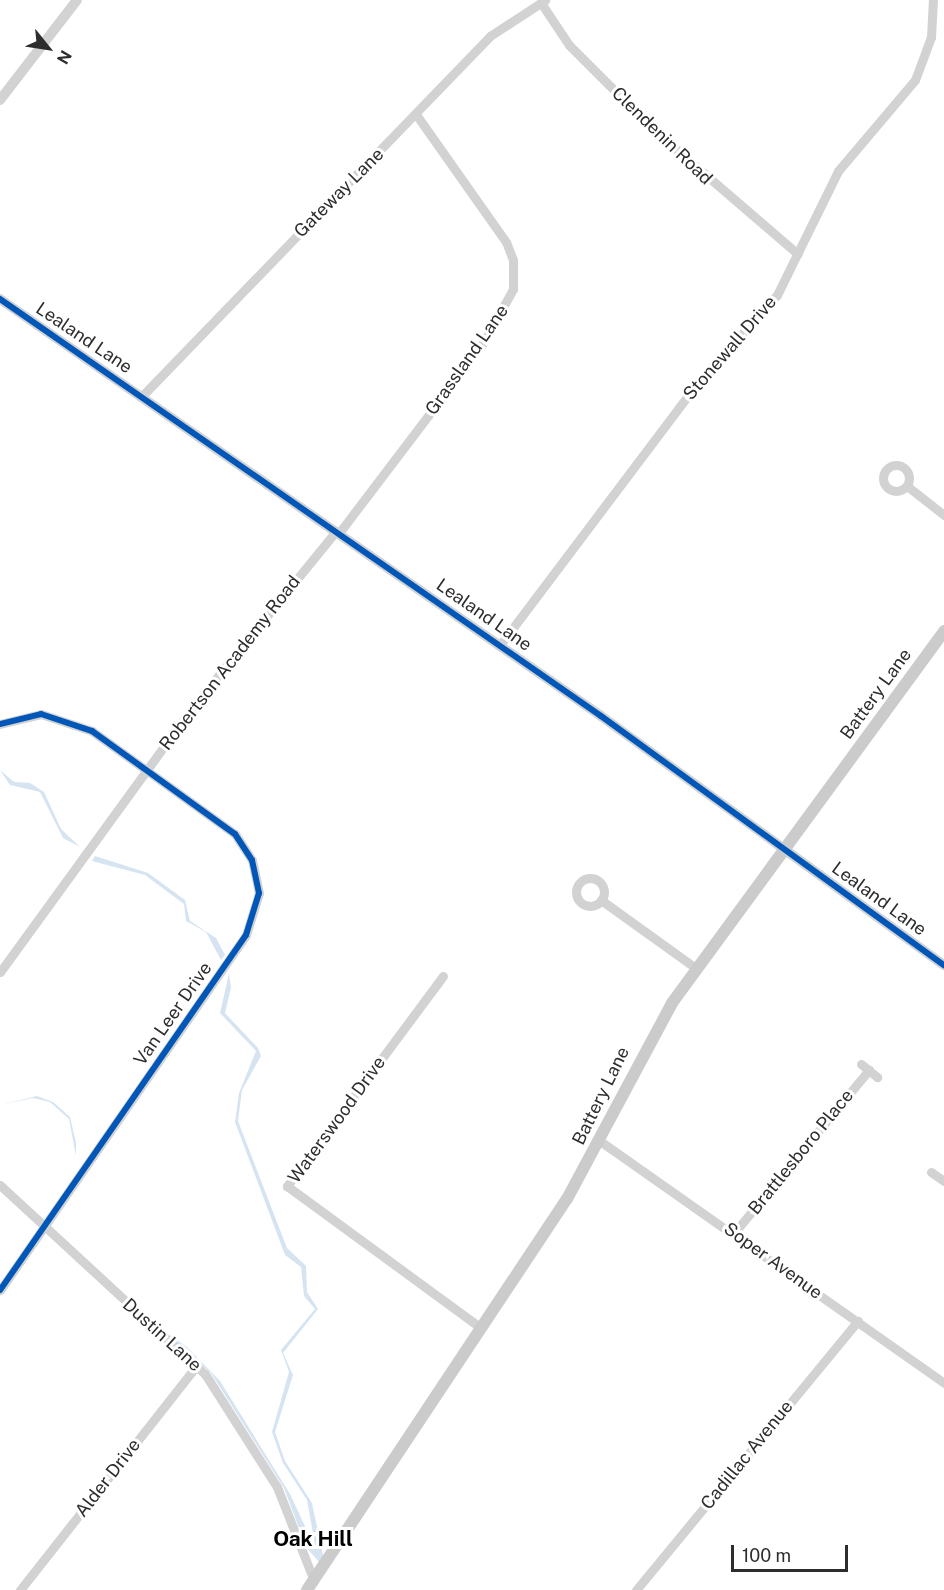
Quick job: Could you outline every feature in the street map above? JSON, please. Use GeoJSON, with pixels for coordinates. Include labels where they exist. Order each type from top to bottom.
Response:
{"type":"FeatureCollection","features":[{"type":"Feature","properties":{"kind":"main road","name":"Battery Lane"},"geometry":{"type":"LineString","coordinates":[[310,1585],[482,1328],[600,1141],[645,1047],[697,969],[944,631]]}},
{"type":"Feature","properties":{"kind":"street"},"geometry":{"type":"LineString","coordinates":[[0,100],[77,0]]}},
{"type":"Feature","properties":{"kind":"street","name":"Stonewall Drive"},"geometry":{"type":"LineString","coordinates":[[500,645],[699,381],[777,295],[838,171],[920,71],[931,37],[933,0]]}},
{"type":"Feature","properties":{"kind":"street","name":"Clendenin Road"},"geometry":{"type":"LineString","coordinates":[[543,1],[569,45],[656,132],[798,254]]}},
{"type":"Feature","properties":{"kind":"street","name":"Gateway Lane"},"geometry":{"type":"LineString","coordinates":[[142,396],[417,116],[494,32],[543,1]]}},
{"type":"Feature","properties":{"kind":"street","name":"Grassland Lane"},"geometry":{"type":"LineString","coordinates":[[337,532],[483,343],[513,289],[513,260],[506,242],[417,116]]}},
{"type":"Feature","properties":{"kind":"street","name":"Lealand Lane"},"geometry":{"type":"LineString","coordinates":[[0,299],[500,645],[944,964]]}},
{"type":"Feature","properties":{"kind":"street"},"geometry":{"type":"LineString","coordinates":[[907,486],[944,515]]}},
{"type":"Feature","properties":{"kind":"street","name":"Robertson Academy Road"},"geometry":{"type":"LineString","coordinates":[[0,972],[147,770],[337,532]]}},
{"type":"Feature","properties":{"kind":"street","name":"Van Leer Drive"},"geometry":{"type":"LineString","coordinates":[[0,724],[35,715],[71,720],[147,770],[241,841],[256,873],[257,913],[0,1290]]}},
{"type":"Feature","properties":{"kind":"street"},"geometry":{"type":"LineString","coordinates":[[601,900],[697,969]]}},
{"type":"Feature","properties":{"kind":"street","name":"Waterswood Drive"},"geometry":{"type":"LineString","coordinates":[[443,976],[287,1186],[482,1328]]}},
{"type":"Feature","properties":{"kind":"street","name":"Brattlesboro Place"},"geometry":{"type":"LineString","coordinates":[[734,1233],[865,1067],[877,1077]]}},
{"type":"Feature","properties":{"kind":"street","name":"Soper Avenue"},"geometry":{"type":"LineString","coordinates":[[600,1141],[734,1233],[944,1383]]}},
{"type":"Feature","properties":{"kind":"street"},"geometry":{"type":"LineString","coordinates":[[931,1172],[944,1181]]}},
{"type":"Feature","properties":{"kind":"street","name":"Dustin Lane"},"geometry":{"type":"LineString","coordinates":[[0,1185],[42,1230],[197,1365],[277,1487],[310,1585]]}},
{"type":"Feature","properties":{"kind":"street","name":"Cadillac Avenue"},"geometry":{"type":"LineString","coordinates":[[636,1590],[858,1321]]}},
{"type":"Feature","properties":{"kind":"street","name":"Alder Drive"},"geometry":{"type":"LineString","coordinates":[[20,1590],[197,1365]]}},
{"type":"Feature","properties":{"kind":"water"},"geometry":{"type":"Polygon","coordinates":[[[0,770],[14,782],[30,783],[44,792],[61,829],[80,847],[63,838],[40,792],[10,785],[0,770]]]}},
{"type":"Feature","properties":{"kind":"water"},"geometry":{"type":"Polygon","coordinates":[[[95,856],[148,873],[185,900],[190,921],[216,938],[225,955],[221,960],[206,932],[186,921],[184,904],[145,875],[92,861],[95,856]]]}},
{"type":"Feature","properties":{"kind":"water"},"geometry":{"type":"Polygon","coordinates":[[[229,973],[231,988],[225,1013],[258,1048],[261,1056],[242,1090],[238,1121],[287,1248],[306,1266],[307,1292],[318,1309],[283,1353],[293,1375],[275,1432],[285,1461],[312,1503],[323,1555],[319,1562],[306,1547],[284,1488],[211,1373],[162,1330],[187,1347],[220,1381],[290,1494],[316,1550],[307,1500],[283,1463],[272,1432],[289,1372],[281,1350],[315,1309],[304,1296],[301,1267],[285,1255],[235,1122],[239,1093],[256,1051],[220,1013],[229,973]]]}},
{"type":"Feature","properties":{"kind":"water"},"geometry":{"type":"Polygon","coordinates":[[[37,1096],[53,1102],[70,1117],[76,1143],[76,1156],[69,1119],[50,1102],[33,1098],[0,1105],[37,1096]]]}},
{"type":"Feature","properties":{"kind":"cycle path"},"geometry":{"type":"LineString","coordinates":[[0,299],[601,716],[944,965]]}},
{"type":"Feature","properties":{"kind":"cycle path"},"geometry":{"type":"LineString","coordinates":[[0,724],[41,714],[92,731],[235,834],[252,860],[259,893],[246,935],[0,1290]]}},
{"type":"Feature","properties":{"kind":"district","name":"Oak Hill"},"geometry":{"type":"Point","coordinates":[313,1539]}}]}
